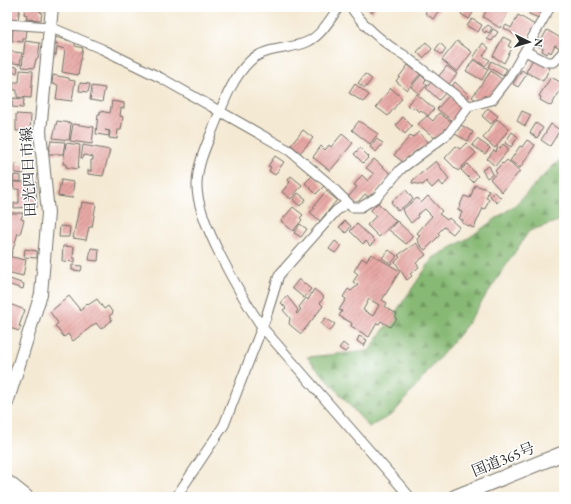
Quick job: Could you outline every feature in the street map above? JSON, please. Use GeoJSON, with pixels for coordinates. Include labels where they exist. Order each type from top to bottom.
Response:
{"type":"FeatureCollection","features":[{"type":"Feature","properties":{"kind":"highway","name":"国道365号"},"geometry":{"type":"LineString","coordinates":[[455,497],[564,453]]}},
{"type":"Feature","properties":{"kind":"highway"},"geometry":{"type":"LineString","coordinates":[[7,482],[26,497]]}},
{"type":"Feature","properties":{"kind":"main road","name":"田光四日市線"},"geometry":{"type":"LineString","coordinates":[[7,403],[41,294],[48,213],[40,131],[52,7]]}},
{"type":"Feature","properties":{"kind":"street"},"geometry":{"type":"LineString","coordinates":[[351,7],[357,17],[396,51],[404,55],[469,106]]}},
{"type":"Feature","properties":{"kind":"street"},"geometry":{"type":"LineString","coordinates":[[7,24],[50,27],[102,49],[168,82],[220,113],[290,151],[328,183],[352,207],[361,207],[377,197],[400,170],[449,133],[469,106],[492,100],[510,77],[550,7]]}},
{"type":"Feature","properties":{"kind":"street"},"geometry":{"type":"LineString","coordinates":[[335,8],[318,35],[298,45],[260,55],[249,62],[233,84],[206,146],[198,173],[198,199],[210,234],[244,302],[262,327],[410,497]]}},
{"type":"Feature","properties":{"kind":"street"},"geometry":{"type":"LineString","coordinates":[[525,50],[547,62],[554,62],[564,52]]}},
{"type":"Feature","properties":{"kind":"street"},"geometry":{"type":"LineString","coordinates":[[176,497],[224,425],[262,327],[276,282],[283,269],[336,210],[347,203]]}},
{"type":"Feature","properties":{"kind":"green space"},"geometry":{"type":"Polygon","coordinates":[[[564,158],[564,219],[529,231],[465,327],[393,414],[369,427],[307,357],[369,351],[433,258],[470,237],[515,205],[557,162],[564,158]]]}},
{"type":"Feature","properties":{"kind":"building"},"geometry":{"type":"Polygon","coordinates":[[[10,7],[20,7],[18,20],[9,19],[10,7]]]}},
{"type":"Feature","properties":{"kind":"building"},"geometry":{"type":"Polygon","coordinates":[[[25,7],[44,7],[44,10],[40,9],[40,12],[42,12],[41,20],[26,19],[27,15],[24,14],[25,7]]]}},
{"type":"Feature","properties":{"kind":"building"},"geometry":{"type":"Polygon","coordinates":[[[365,7],[376,7],[372,13],[365,7]]]}},
{"type":"Feature","properties":{"kind":"building"},"geometry":{"type":"Polygon","coordinates":[[[429,7],[441,7],[433,19],[425,13],[429,7]]]}},
{"type":"Feature","properties":{"kind":"building"},"geometry":{"type":"Polygon","coordinates":[[[465,7],[474,11],[469,19],[461,14],[465,7]]]}},
{"type":"Feature","properties":{"kind":"building"},"geometry":{"type":"Polygon","coordinates":[[[488,7],[510,7],[500,28],[483,17],[488,7]]]}},
{"type":"Feature","properties":{"kind":"building"},"geometry":{"type":"Polygon","coordinates":[[[532,7],[546,7],[541,19],[529,14],[532,7]]]}},
{"type":"Feature","properties":{"kind":"building"},"geometry":{"type":"Polygon","coordinates":[[[518,15],[535,25],[525,41],[504,28],[506,25],[511,28],[518,15]]]}},
{"type":"Feature","properties":{"kind":"building"},"geometry":{"type":"Polygon","coordinates":[[[472,19],[482,25],[478,32],[467,26],[472,19]]]}},
{"type":"Feature","properties":{"kind":"building"},"geometry":{"type":"Polygon","coordinates":[[[488,25],[492,28],[489,33],[486,31],[485,33],[482,30],[488,25]]]}},
{"type":"Feature","properties":{"kind":"building"},"geometry":{"type":"Polygon","coordinates":[[[13,28],[27,29],[26,39],[23,39],[23,42],[12,41],[13,28]]]}},
{"type":"Feature","properties":{"kind":"building"},"geometry":{"type":"Polygon","coordinates":[[[493,29],[498,32],[492,41],[487,39],[493,29]]]}},
{"type":"Feature","properties":{"kind":"building"},"geometry":{"type":"Polygon","coordinates":[[[547,30],[564,40],[561,49],[555,45],[551,53],[549,51],[547,54],[542,51],[543,48],[538,46],[547,30]]]}},
{"type":"Feature","properties":{"kind":"building"},"geometry":{"type":"Polygon","coordinates":[[[55,37],[75,42],[75,46],[83,48],[78,75],[62,72],[65,49],[57,47],[56,55],[53,55],[54,45],[57,45],[57,43],[54,43],[55,37]]]}},
{"type":"Feature","properties":{"kind":"building"},"geometry":{"type":"Polygon","coordinates":[[[503,37],[511,41],[508,46],[512,48],[504,63],[493,56],[503,37]]]}},
{"type":"Feature","properties":{"kind":"building"},"geometry":{"type":"Polygon","coordinates":[[[25,41],[40,43],[38,59],[36,59],[34,68],[22,67],[25,41]]]}},
{"type":"Feature","properties":{"kind":"building"},"geometry":{"type":"Polygon","coordinates":[[[457,41],[472,52],[457,72],[442,60],[457,41]]]}},
{"type":"Feature","properties":{"kind":"building"},"geometry":{"type":"Polygon","coordinates":[[[426,42],[432,49],[423,58],[417,52],[426,42]]]}},
{"type":"Feature","properties":{"kind":"building"},"geometry":{"type":"Polygon","coordinates":[[[440,43],[446,49],[442,55],[435,50],[440,43]]]}},
{"type":"Feature","properties":{"kind":"building"},"geometry":{"type":"Polygon","coordinates":[[[483,43],[489,48],[483,56],[490,60],[485,66],[473,58],[483,43]]]}},
{"type":"Feature","properties":{"kind":"building"},"geometry":{"type":"Polygon","coordinates":[[[7,51],[22,53],[20,64],[7,62],[7,51]]]}},
{"type":"Feature","properties":{"kind":"building"},"geometry":{"type":"Polygon","coordinates":[[[533,59],[550,68],[543,81],[526,72],[533,59]]]}},
{"type":"Feature","properties":{"kind":"building"},"geometry":{"type":"Polygon","coordinates":[[[473,60],[488,69],[482,80],[466,71],[473,60]]]}},
{"type":"Feature","properties":{"kind":"building"},"geometry":{"type":"Polygon","coordinates":[[[491,61],[507,69],[503,76],[488,67],[491,61]]]}},
{"type":"Feature","properties":{"kind":"building"},"geometry":{"type":"Polygon","coordinates":[[[408,65],[420,74],[407,90],[396,81],[408,65]]]}},
{"type":"Feature","properties":{"kind":"building"},"geometry":{"type":"Polygon","coordinates":[[[7,66],[18,67],[17,73],[12,72],[11,79],[7,79],[7,66]]]}},
{"type":"Feature","properties":{"kind":"building"},"geometry":{"type":"Polygon","coordinates":[[[447,66],[457,74],[448,85],[438,77],[447,66]]]}},
{"type":"Feature","properties":{"kind":"building"},"geometry":{"type":"Polygon","coordinates":[[[20,70],[33,71],[31,98],[17,97],[17,90],[13,90],[14,82],[19,82],[20,70]]]}},
{"type":"Feature","properties":{"kind":"building"},"geometry":{"type":"Polygon","coordinates":[[[522,70],[527,74],[518,87],[513,84],[522,70]]]}},
{"type":"Feature","properties":{"kind":"building"},"geometry":{"type":"Polygon","coordinates":[[[491,71],[503,80],[488,98],[485,95],[481,100],[478,98],[476,100],[472,97],[491,71]]]}},
{"type":"Feature","properties":{"kind":"building"},"geometry":{"type":"Polygon","coordinates":[[[365,74],[372,79],[365,88],[358,83],[365,74]]]}},
{"type":"Feature","properties":{"kind":"building"},"geometry":{"type":"Polygon","coordinates":[[[53,75],[69,78],[69,80],[75,81],[72,101],[56,99],[58,85],[52,84],[53,75]]]}},
{"type":"Feature","properties":{"kind":"building"},"geometry":{"type":"Polygon","coordinates":[[[421,75],[426,80],[424,82],[427,85],[419,94],[411,87],[421,75]]]}},
{"type":"Feature","properties":{"kind":"building"},"geometry":{"type":"Polygon","coordinates":[[[551,77],[564,84],[551,106],[540,100],[541,97],[539,96],[551,77]]]}},
{"type":"Feature","properties":{"kind":"building"},"geometry":{"type":"Polygon","coordinates":[[[433,80],[446,92],[439,100],[426,88],[433,80]]]}},
{"type":"Feature","properties":{"kind":"building"},"geometry":{"type":"Polygon","coordinates":[[[455,82],[469,95],[465,101],[451,87],[455,82]]]}},
{"type":"Feature","properties":{"kind":"building"},"geometry":{"type":"Polygon","coordinates":[[[80,83],[90,84],[88,92],[79,91],[80,83]]]}},
{"type":"Feature","properties":{"kind":"building"},"geometry":{"type":"Polygon","coordinates":[[[355,84],[369,95],[363,102],[349,93],[355,84]]]}},
{"type":"Feature","properties":{"kind":"building"},"geometry":{"type":"Polygon","coordinates":[[[92,86],[105,88],[102,102],[90,100],[92,86]]]}},
{"type":"Feature","properties":{"kind":"building"},"geometry":{"type":"Polygon","coordinates":[[[391,88],[402,98],[388,116],[376,107],[391,88]]]}},
{"type":"Feature","properties":{"kind":"building"},"geometry":{"type":"Polygon","coordinates":[[[417,94],[434,109],[428,116],[421,110],[419,112],[414,107],[411,109],[407,105],[417,94]]]}},
{"type":"Feature","properties":{"kind":"building"},"geometry":{"type":"Polygon","coordinates":[[[449,96],[462,106],[454,122],[437,109],[449,96]]]}},
{"type":"Feature","properties":{"kind":"building"},"geometry":{"type":"Polygon","coordinates":[[[13,98],[24,99],[23,108],[12,107],[13,98]]]}},
{"type":"Feature","properties":{"kind":"building"},"geometry":{"type":"Polygon","coordinates":[[[112,101],[124,103],[124,108],[121,108],[120,116],[123,117],[121,130],[118,130],[117,139],[109,138],[110,131],[105,130],[109,131],[109,136],[96,134],[98,114],[100,114],[100,111],[110,113],[112,101]]]}},
{"type":"Feature","properties":{"kind":"building"},"geometry":{"type":"Polygon","coordinates":[[[488,108],[498,116],[491,124],[482,116],[488,108]]]}},
{"type":"Feature","properties":{"kind":"building"},"geometry":{"type":"Polygon","coordinates":[[[522,111],[531,115],[525,126],[517,121],[522,111]]]}},
{"type":"Feature","properties":{"kind":"building"},"geometry":{"type":"Polygon","coordinates":[[[439,113],[452,122],[436,139],[418,124],[427,116],[433,121],[439,113]]]}},
{"type":"Feature","properties":{"kind":"building"},"geometry":{"type":"Polygon","coordinates":[[[16,114],[31,115],[30,131],[16,131],[16,114]]]}},
{"type":"Feature","properties":{"kind":"building"},"geometry":{"type":"Polygon","coordinates":[[[403,117],[412,126],[405,134],[396,125],[403,117]]]}},
{"type":"Feature","properties":{"kind":"building"},"geometry":{"type":"Polygon","coordinates":[[[497,119],[509,129],[495,148],[483,138],[497,119]]]}},
{"type":"Feature","properties":{"kind":"building"},"geometry":{"type":"Polygon","coordinates":[[[57,121],[71,123],[69,140],[53,138],[57,121]]]}},
{"type":"Feature","properties":{"kind":"building"},"geometry":{"type":"Polygon","coordinates":[[[359,121],[378,134],[370,144],[352,130],[359,121]]]}},
{"type":"Feature","properties":{"kind":"building"},"geometry":{"type":"Polygon","coordinates":[[[536,123],[543,128],[537,138],[530,133],[536,123]]]}},
{"type":"Feature","properties":{"kind":"building"},"geometry":{"type":"Polygon","coordinates":[[[73,124],[94,127],[92,144],[70,141],[73,124]]]}},
{"type":"Feature","properties":{"kind":"building"},"geometry":{"type":"Polygon","coordinates":[[[551,124],[560,130],[550,146],[541,140],[551,124]]]}},
{"type":"Feature","properties":{"kind":"building"},"geometry":{"type":"Polygon","coordinates":[[[461,125],[473,132],[468,141],[455,134],[461,125]]]}},
{"type":"Feature","properties":{"kind":"building"},"geometry":{"type":"Polygon","coordinates":[[[303,130],[313,138],[300,153],[291,145],[303,130]]]}},
{"type":"Feature","properties":{"kind":"building"},"geometry":{"type":"Polygon","coordinates":[[[419,132],[429,143],[423,149],[421,147],[403,162],[394,155],[411,135],[413,137],[419,132]]]}},
{"type":"Feature","properties":{"kind":"building"},"geometry":{"type":"Polygon","coordinates":[[[512,132],[518,137],[511,147],[505,143],[512,132]]]}},
{"type":"Feature","properties":{"kind":"building"},"geometry":{"type":"Polygon","coordinates":[[[342,134],[353,143],[330,171],[313,157],[321,146],[325,150],[329,145],[331,147],[342,134]]]}},
{"type":"Feature","properties":{"kind":"building"},"geometry":{"type":"Polygon","coordinates":[[[376,139],[383,143],[376,152],[370,147],[376,139]]]}},
{"type":"Feature","properties":{"kind":"building"},"geometry":{"type":"Polygon","coordinates":[[[477,139],[490,148],[485,154],[472,145],[477,139]]]}},
{"type":"Feature","properties":{"kind":"building"},"geometry":{"type":"Polygon","coordinates":[[[527,140],[535,145],[520,168],[510,161],[520,146],[522,147],[527,140]]]}},
{"type":"Feature","properties":{"kind":"building"},"geometry":{"type":"Polygon","coordinates":[[[51,141],[65,142],[63,154],[48,154],[51,141]]]}},
{"type":"Feature","properties":{"kind":"building"},"geometry":{"type":"Polygon","coordinates":[[[66,143],[80,145],[78,169],[66,167],[66,164],[63,164],[66,143]]]}},
{"type":"Feature","properties":{"kind":"building"},"geometry":{"type":"Polygon","coordinates":[[[466,143],[476,153],[458,171],[445,158],[456,146],[460,149],[466,143]]]}},
{"type":"Feature","properties":{"kind":"building"},"geometry":{"type":"Polygon","coordinates":[[[503,144],[509,149],[495,166],[487,159],[494,150],[496,152],[498,146],[500,148],[503,144]]]}},
{"type":"Feature","properties":{"kind":"building"},"geometry":{"type":"Polygon","coordinates":[[[83,145],[110,150],[103,176],[88,174],[88,170],[91,171],[91,160],[93,160],[93,157],[84,155],[83,158],[81,158],[83,145]]]}},
{"type":"Feature","properties":{"kind":"building"},"geometry":{"type":"Polygon","coordinates":[[[360,148],[369,157],[363,163],[354,154],[360,148]]]}},
{"type":"Feature","properties":{"kind":"building"},"geometry":{"type":"Polygon","coordinates":[[[275,156],[284,162],[275,175],[269,171],[271,167],[268,166],[275,156]]]}},
{"type":"Feature","properties":{"kind":"building"},"geometry":{"type":"Polygon","coordinates":[[[374,159],[391,174],[370,198],[365,194],[356,204],[348,197],[357,187],[354,185],[362,175],[368,181],[374,174],[366,168],[374,159]]]}},
{"type":"Feature","properties":{"kind":"building"},"geometry":{"type":"Polygon","coordinates":[[[507,160],[520,171],[502,192],[490,179],[497,173],[495,171],[502,163],[503,164],[507,160]]]}},
{"type":"Feature","properties":{"kind":"building"},"geometry":{"type":"Polygon","coordinates":[[[436,161],[449,179],[443,186],[439,181],[432,188],[426,181],[423,185],[412,183],[413,180],[436,161]]]}},
{"type":"Feature","properties":{"kind":"building"},"geometry":{"type":"Polygon","coordinates":[[[15,164],[25,165],[24,174],[15,173],[15,164]]]}},
{"type":"Feature","properties":{"kind":"building"},"geometry":{"type":"Polygon","coordinates":[[[467,164],[478,176],[473,182],[461,170],[467,164]]]}},
{"type":"Feature","properties":{"kind":"building"},"geometry":{"type":"Polygon","coordinates":[[[489,166],[493,174],[487,178],[482,170],[489,166]]]}},
{"type":"Feature","properties":{"kind":"building"},"geometry":{"type":"Polygon","coordinates":[[[14,175],[21,176],[21,182],[13,181],[14,175]]]}},
{"type":"Feature","properties":{"kind":"building"},"geometry":{"type":"Polygon","coordinates":[[[313,175],[324,186],[316,194],[305,183],[313,175]]]}},
{"type":"Feature","properties":{"kind":"building"},"geometry":{"type":"Polygon","coordinates":[[[291,176],[302,185],[291,199],[282,192],[290,182],[288,180],[291,176]]]}},
{"type":"Feature","properties":{"kind":"building"},"geometry":{"type":"Polygon","coordinates":[[[61,180],[74,182],[72,198],[58,196],[61,180]]]}},
{"type":"Feature","properties":{"kind":"building"},"geometry":{"type":"Polygon","coordinates":[[[13,182],[36,182],[37,207],[14,208],[14,203],[19,203],[19,189],[14,189],[13,182]]]}},
{"type":"Feature","properties":{"kind":"building"},"geometry":{"type":"Polygon","coordinates":[[[475,185],[489,190],[486,198],[489,199],[474,228],[462,223],[463,220],[459,219],[462,212],[458,210],[464,196],[470,198],[475,185]]]}},
{"type":"Feature","properties":{"kind":"building"},"geometry":{"type":"Polygon","coordinates":[[[406,190],[413,199],[398,211],[391,202],[406,190]]]}},
{"type":"Feature","properties":{"kind":"building"},"geometry":{"type":"Polygon","coordinates":[[[326,191],[337,200],[320,221],[310,212],[315,208],[313,207],[326,191]]]}},
{"type":"Feature","properties":{"kind":"building"},"geometry":{"type":"Polygon","coordinates":[[[495,192],[501,198],[497,203],[490,196],[495,192]]]}},
{"type":"Feature","properties":{"kind":"building"},"geometry":{"type":"Polygon","coordinates":[[[298,193],[306,199],[300,206],[293,200],[298,193]]]}},
{"type":"Feature","properties":{"kind":"building"},"geometry":{"type":"Polygon","coordinates":[[[428,196],[442,211],[439,214],[447,220],[449,218],[459,227],[453,234],[444,227],[438,233],[440,235],[425,250],[417,239],[420,236],[417,233],[432,216],[425,209],[417,215],[418,217],[411,223],[402,210],[417,198],[421,203],[428,196]]]}},
{"type":"Feature","properties":{"kind":"building"},"geometry":{"type":"Polygon","coordinates":[[[82,202],[96,204],[92,227],[89,227],[86,240],[73,238],[79,208],[81,208],[82,202]]]}},
{"type":"Feature","properties":{"kind":"building"},"geometry":{"type":"Polygon","coordinates":[[[378,203],[396,221],[379,237],[367,225],[376,216],[371,210],[378,203]]]}},
{"type":"Feature","properties":{"kind":"building"},"geometry":{"type":"Polygon","coordinates":[[[293,207],[303,215],[300,218],[302,220],[293,231],[281,221],[293,207]]]}},
{"type":"Feature","properties":{"kind":"building"},"geometry":{"type":"Polygon","coordinates":[[[8,213],[23,213],[21,219],[24,220],[20,234],[18,233],[11,256],[7,255],[8,213]]]}},
{"type":"Feature","properties":{"kind":"building"},"geometry":{"type":"Polygon","coordinates":[[[345,221],[351,226],[346,233],[339,227],[345,221]]]}},
{"type":"Feature","properties":{"kind":"building"},"geometry":{"type":"Polygon","coordinates":[[[397,221],[413,236],[406,244],[389,230],[397,221]]]}},
{"type":"Feature","properties":{"kind":"building"},"geometry":{"type":"Polygon","coordinates":[[[300,224],[307,229],[301,237],[294,233],[300,224]]]}},
{"type":"Feature","properties":{"kind":"building"},"geometry":{"type":"Polygon","coordinates":[[[357,224],[375,241],[370,246],[366,241],[363,244],[350,231],[357,224]]]}},
{"type":"Feature","properties":{"kind":"building"},"geometry":{"type":"Polygon","coordinates":[[[60,226],[70,227],[69,237],[59,237],[60,226]]]}},
{"type":"Feature","properties":{"kind":"building"},"geometry":{"type":"Polygon","coordinates":[[[335,241],[341,246],[335,253],[329,249],[335,241]]]}},
{"type":"Feature","properties":{"kind":"building"},"geometry":{"type":"Polygon","coordinates":[[[416,243],[426,255],[416,263],[419,267],[410,274],[412,276],[407,280],[395,262],[400,257],[398,255],[416,243]]]}},
{"type":"Feature","properties":{"kind":"building"},"geometry":{"type":"Polygon","coordinates":[[[63,246],[74,247],[73,258],[75,258],[75,262],[62,261],[63,246]]]}},
{"type":"Feature","properties":{"kind":"building"},"geometry":{"type":"Polygon","coordinates":[[[91,248],[99,249],[98,261],[89,260],[91,248]]]}},
{"type":"Feature","properties":{"kind":"building"},"geometry":{"type":"Polygon","coordinates":[[[25,249],[37,251],[37,258],[24,257],[25,249]]]}},
{"type":"Feature","properties":{"kind":"building"},"geometry":{"type":"Polygon","coordinates":[[[389,250],[397,256],[391,264],[382,258],[389,250]]]}},
{"type":"Feature","properties":{"kind":"building"},"geometry":{"type":"Polygon","coordinates":[[[371,254],[400,271],[382,300],[387,303],[385,307],[397,314],[395,318],[397,319],[390,327],[381,321],[379,324],[377,323],[369,337],[351,326],[352,323],[339,316],[342,311],[339,310],[346,299],[343,297],[348,289],[351,291],[358,285],[353,282],[358,274],[354,271],[362,258],[366,261],[371,254]],[[369,299],[363,310],[373,316],[379,305],[369,299]]]}},
{"type":"Feature","properties":{"kind":"building"},"geometry":{"type":"Polygon","coordinates":[[[7,256],[26,260],[23,276],[7,272],[7,256]]]}},
{"type":"Feature","properties":{"kind":"building"},"geometry":{"type":"Polygon","coordinates":[[[72,265],[82,266],[81,271],[72,270],[72,265]]]}},
{"type":"Feature","properties":{"kind":"building"},"geometry":{"type":"Polygon","coordinates":[[[7,278],[24,284],[23,289],[7,284],[7,278]]]}},
{"type":"Feature","properties":{"kind":"building"},"geometry":{"type":"Polygon","coordinates":[[[299,279],[311,289],[304,298],[292,288],[299,279]]]}},
{"type":"Feature","properties":{"kind":"building"},"geometry":{"type":"Polygon","coordinates":[[[314,289],[324,297],[320,303],[323,306],[301,334],[289,324],[290,318],[283,310],[286,308],[281,303],[287,296],[298,310],[296,313],[297,314],[301,309],[299,307],[306,298],[308,300],[314,289]]]}},
{"type":"Feature","properties":{"kind":"building"},"geometry":{"type":"Polygon","coordinates":[[[69,296],[81,311],[86,303],[88,305],[97,299],[104,309],[108,306],[113,313],[109,316],[112,320],[101,329],[96,323],[73,341],[68,334],[64,337],[55,326],[58,323],[50,312],[69,296]]]}},
{"type":"Feature","properties":{"kind":"building"},"geometry":{"type":"Polygon","coordinates":[[[7,303],[25,310],[19,326],[21,326],[19,331],[7,327],[7,303]]]}},
{"type":"Feature","properties":{"kind":"building"},"geometry":{"type":"Polygon","coordinates":[[[325,318],[335,324],[330,331],[321,324],[325,318]]]}},
{"type":"Feature","properties":{"kind":"building"},"geometry":{"type":"Polygon","coordinates":[[[359,336],[367,340],[364,346],[357,341],[359,336]]]}},
{"type":"Feature","properties":{"kind":"building"},"geometry":{"type":"Polygon","coordinates":[[[343,343],[349,348],[345,352],[339,348],[343,343]]]}}]}
